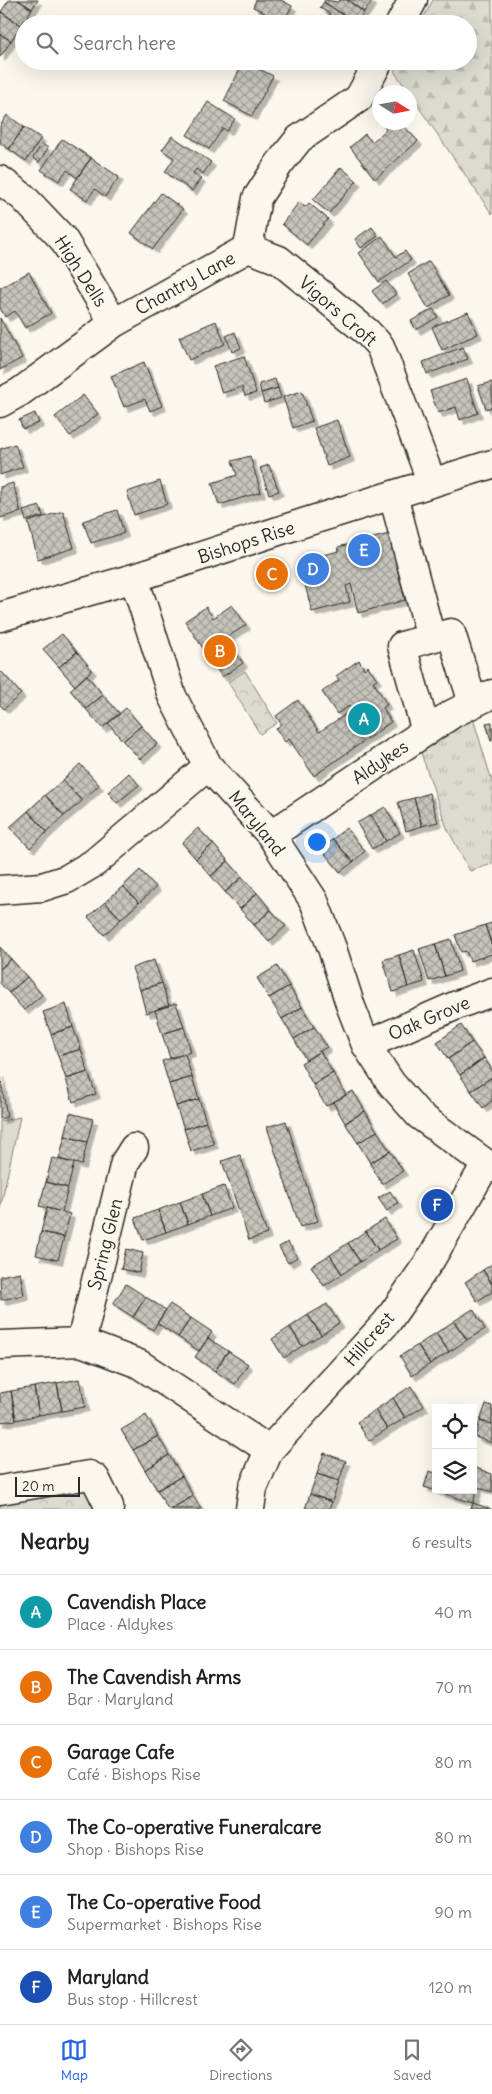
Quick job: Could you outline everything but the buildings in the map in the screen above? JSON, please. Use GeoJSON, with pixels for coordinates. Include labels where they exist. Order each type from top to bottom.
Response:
{"type":"FeatureCollection","features":[{"type":"Feature","properties":{"kind":"street"},"geometry":{"type":"LineString","coordinates":[[405,15],[414,0]]}},
{"type":"Feature","properties":{"kind":"street","name":"Chantry Lane"},"geometry":{"type":"LineString","coordinates":[[0,403],[20,392],[114,323],[248,248],[257,198],[279,164],[299,139],[359,98],[374,70]]}},
{"type":"Feature","properties":{"kind":"street","name":"High Dells"},"geometry":{"type":"LineString","coordinates":[[0,180],[23,197],[63,239],[114,323]]}},
{"type":"Feature","properties":{"kind":"street","name":"Vigors Croft"},"geometry":{"type":"LineString","coordinates":[[248,248],[279,260],[367,332],[380,346],[432,483]]}},
{"type":"Feature","properties":{"kind":"street","name":"Bishops Rise"},"geometry":{"type":"LineString","coordinates":[[0,617],[134,578],[492,464]]}},
{"type":"Feature","properties":{"kind":"street"},"geometry":{"type":"LineString","coordinates":[[393,495],[431,638]]}},
{"type":"Feature","properties":{"kind":"street","name":"Maryland"},"geometry":{"type":"LineString","coordinates":[[134,578],[172,696],[208,766],[271,835],[314,902],[366,1045],[391,1083],[419,1115],[489,1166]]}},
{"type":"Feature","properties":{"kind":"street"},"geometry":{"type":"LineString","coordinates":[[426,732],[402,646],[451,633],[483,698]]}},
{"type":"Feature","properties":{"kind":"street","name":"Aldykes"},"geometry":{"type":"LineString","coordinates":[[271,835],[452,714],[483,698]]}},
{"type":"Feature","properties":{"kind":"street"},"geometry":{"type":"LineString","coordinates":[[0,890],[42,887],[67,879],[94,863],[208,766]]}},
{"type":"Feature","properties":{"kind":"street","name":"Oak Grove"},"geometry":{"type":"LineString","coordinates":[[366,1045],[457,1005],[492,992]]}},
{"type":"Feature","properties":{"kind":"street","name":"Spring Glen"},"geometry":{"type":"LineString","coordinates":[[81,1342],[125,1162],[134,1148]]}},
{"type":"Feature","properties":{"kind":"street","name":"Hillcrest"},"geometry":{"type":"LineString","coordinates":[[250,1509],[253,1488],[269,1450],[387,1322],[431,1259],[489,1166]]}},
{"type":"Feature","properties":{"kind":"street"},"geometry":{"type":"LineString","coordinates":[[0,1345],[81,1342],[139,1364],[269,1450]]}},
{"type":"Feature","properties":{"kind":"street"},"geometry":{"type":"LineString","coordinates":[[0,1490],[89,1475],[95,1478],[109,1509]]}},
{"type":"Feature","properties":{"kind":"green space"},"geometry":{"type":"Polygon","coordinates":[[[433,0],[492,0],[492,214],[417,105],[417,85],[404,85],[394,71],[477,70],[477,15],[425,15],[433,0]]]}},
{"type":"Feature","properties":{"kind":"green space"},"geometry":{"type":"Polygon","coordinates":[[[245,671],[277,723],[260,734],[228,682],[245,671]]]}},
{"type":"Feature","properties":{"kind":"green space"},"geometry":{"type":"Polygon","coordinates":[[[472,715],[492,781],[492,864],[470,871],[447,828],[420,750],[472,715]]]}},
{"type":"Feature","properties":{"kind":"green space"},"geometry":{"type":"Polygon","coordinates":[[[20,1117],[0,1209],[0,1121],[20,1117]]]}},
{"type":"Feature","properties":{"kind":"green space"},"geometry":{"type":"Polygon","coordinates":[[[90,1482],[103,1509],[0,1509],[0,1496],[90,1482]]]}},
{"type":"Feature","properties":{"kind":"place","name":"The Co-operative Food"},"geometry":{"type":"Point","coordinates":[364,550]}},
{"type":"Feature","properties":{"kind":"place","name":"The Co-operative Funeralcare"},"geometry":{"type":"Point","coordinates":[313,569]}},
{"type":"Feature","properties":{"kind":"place","name":"Garage Cafe"},"geometry":{"type":"Point","coordinates":[272,574]}},
{"type":"Feature","properties":{"kind":"place","name":"The Cavendish Arms"},"geometry":{"type":"Point","coordinates":[220,651]}},
{"type":"Feature","properties":{"kind":"place","name":"Cavendish Place"},"geometry":{"type":"Point","coordinates":[364,719]}},
{"type":"Feature","properties":{"kind":"place","name":"Maryland"},"geometry":{"type":"Point","coordinates":[437,1205]}}]}
